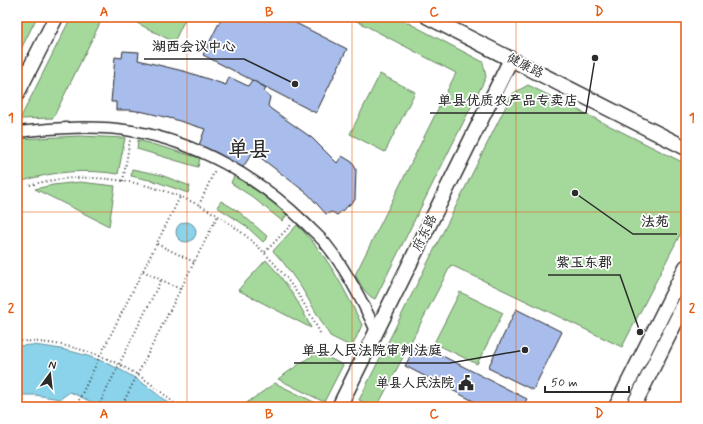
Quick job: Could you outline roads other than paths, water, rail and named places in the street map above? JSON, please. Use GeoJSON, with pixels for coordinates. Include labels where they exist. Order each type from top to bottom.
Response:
{"type":"FeatureCollection","features":[{"type":"Feature","properties":{"kind":"street"},"geometry":{"type":"LineString","coordinates":[[17,94],[56,17]]}},
{"type":"Feature","properties":{"kind":"street","name":"健康路"},"geometry":{"type":"LineString","coordinates":[[428,17],[686,148]]}},
{"type":"Feature","properties":{"kind":"street","name":"府东路"},"geometry":{"type":"LineString","coordinates":[[339,407],[511,59]]}},
{"type":"Feature","properties":{"kind":"street"},"geometry":{"type":"LineString","coordinates":[[17,132],[48,129],[102,128],[132,131],[162,138],[191,148],[251,179],[278,198],[324,242],[343,269],[365,307],[376,331]]}},
{"type":"Feature","properties":{"kind":"street"},"geometry":{"type":"LineString","coordinates":[[616,407],[686,267]]}},
{"type":"Feature","properties":{"kind":"street"},"geometry":{"type":"LineString","coordinates":[[633,407],[686,301]]}},
{"type":"Feature","properties":{"kind":"water"},"geometry":{"type":"Polygon","coordinates":[[[186,222],[193,225],[196,232],[193,239],[186,242],[179,239],[176,232],[179,225],[186,222]]]}},
{"type":"Feature","properties":{"kind":"water"},"geometry":{"type":"Polygon","coordinates":[[[32,345],[71,351],[108,364],[141,382],[172,407],[102,407],[70,392],[60,399],[35,395],[17,395],[17,346],[32,345]]]}},
{"type":"Feature","properties":{"kind":"place","name":"单县优质农产品专卖店"},"geometry":{"type":"Point","coordinates":[595,58]}},
{"type":"Feature","properties":{"kind":"place","name":"湖西会议中心"},"geometry":{"type":"Point","coordinates":[295,84]}},
{"type":"Feature","properties":{"kind":"place","name":"法苑"},"geometry":{"type":"Point","coordinates":[575,193]}},
{"type":"Feature","properties":{"kind":"place","name":"紫玉东郡"},"geometry":{"type":"Point","coordinates":[640,332]}},
{"type":"Feature","properties":{"kind":"place","name":"单县人民法院审判法庭"},"geometry":{"type":"Point","coordinates":[525,350]}},
{"type":"Feature","properties":{"kind":"place","name":"单县人民法院"},"geometry":{"type":"Point","coordinates":[466,383]}},
{"type":"Feature","properties":{"kind":"district","name":"单县"},"geometry":{"type":"Point","coordinates":[249,150]}}]}
